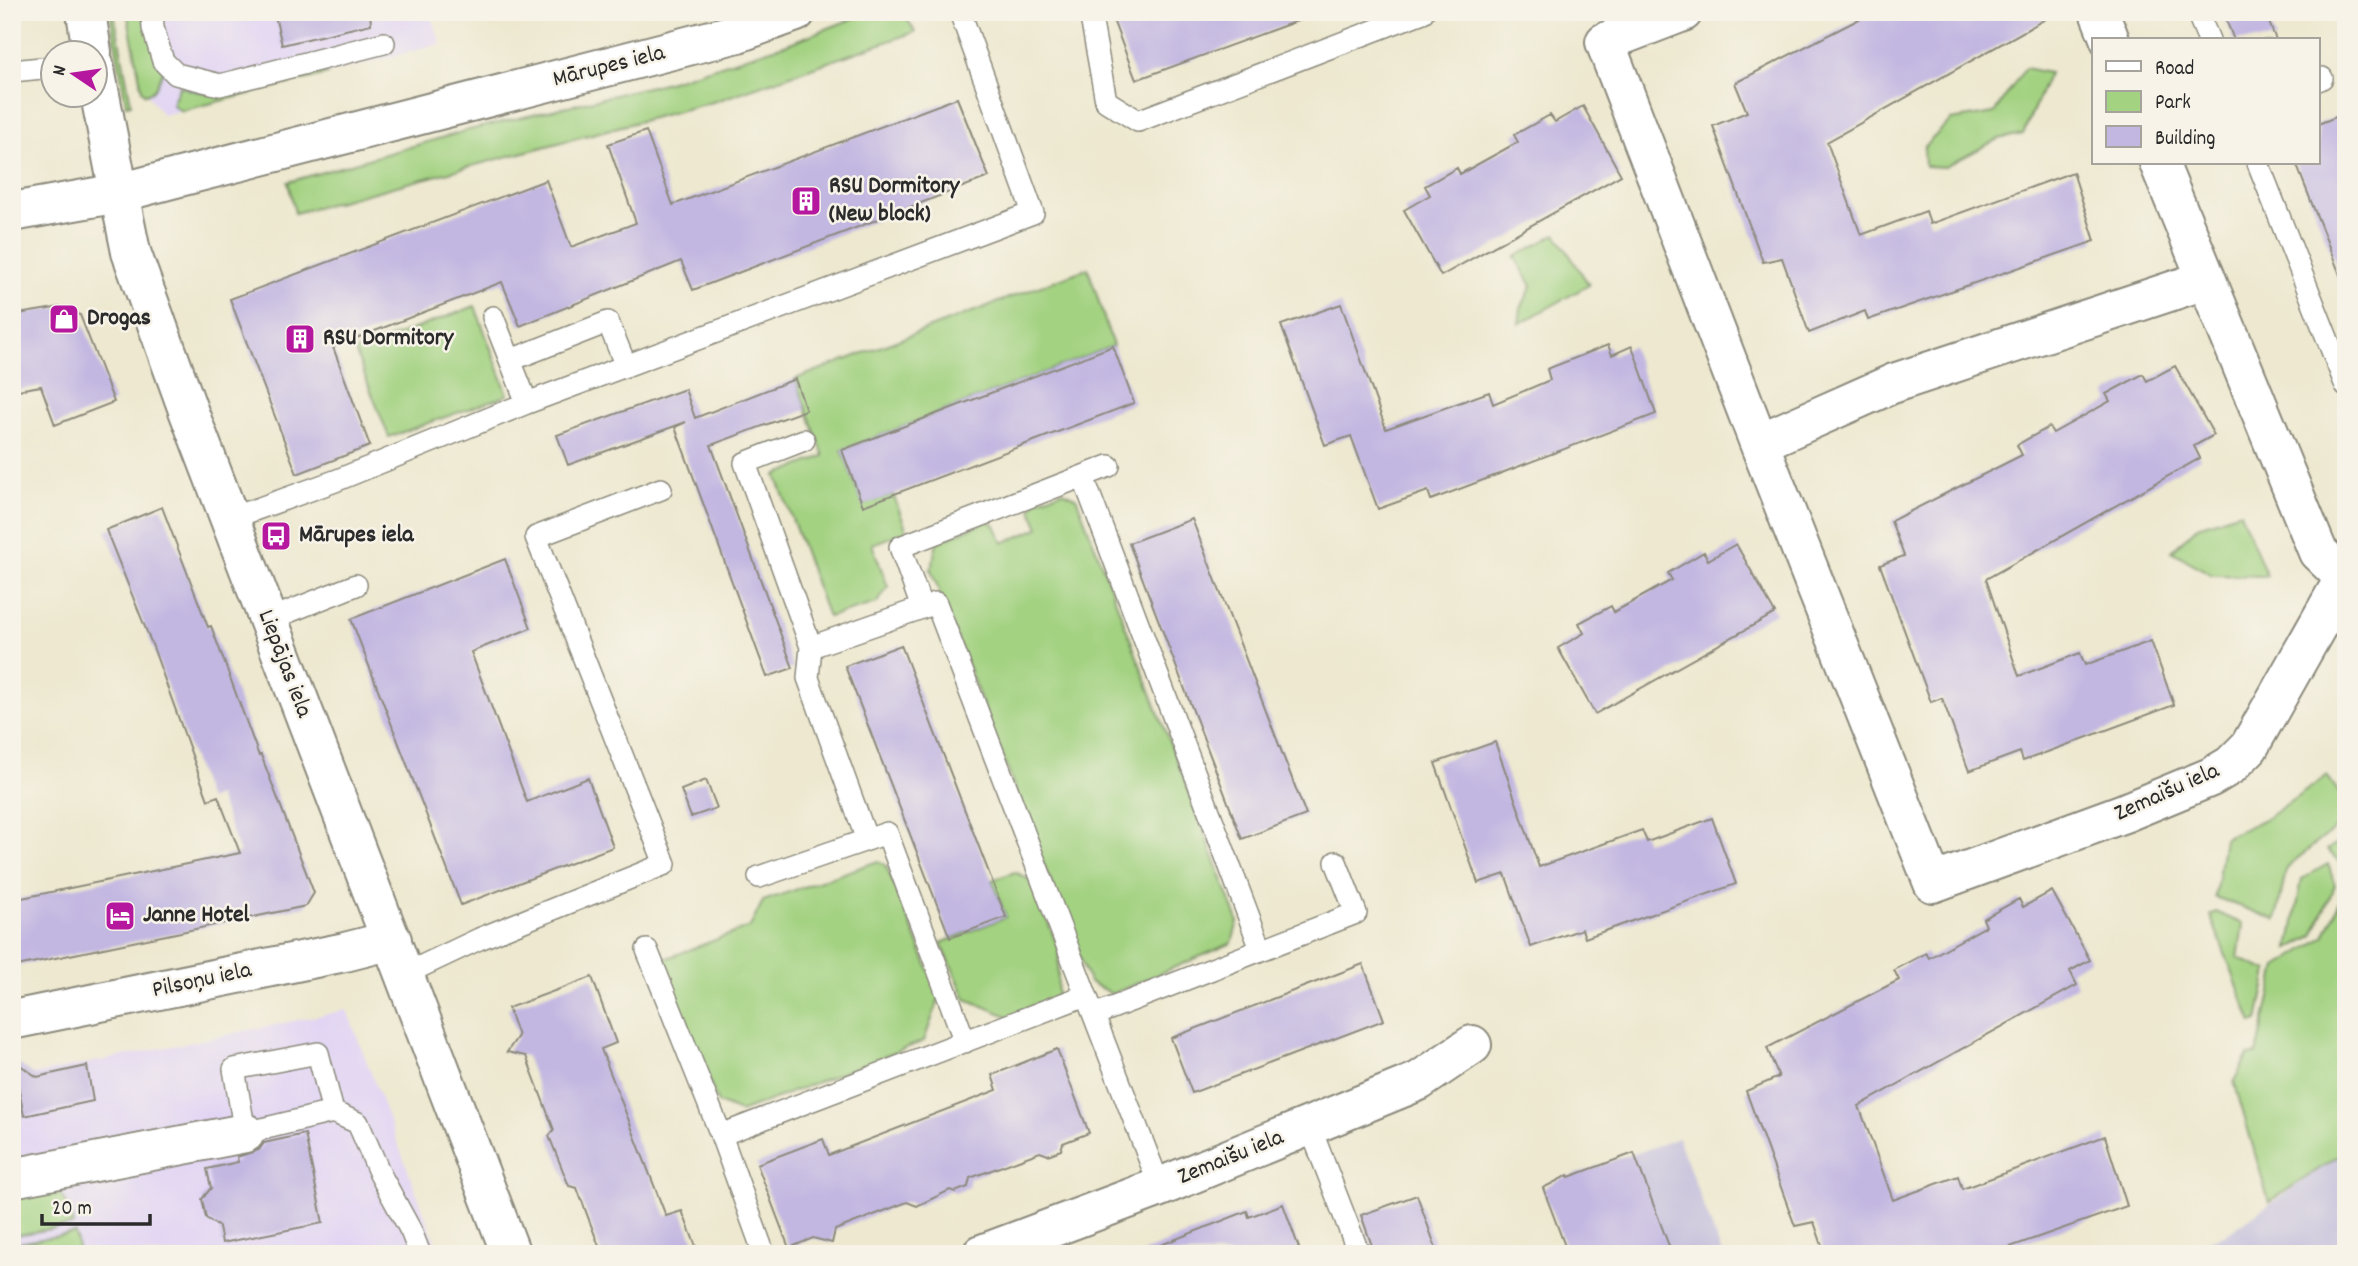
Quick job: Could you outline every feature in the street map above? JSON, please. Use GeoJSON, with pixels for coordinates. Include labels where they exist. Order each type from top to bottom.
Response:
{"type":"FeatureCollection","features":[{"type":"Feature","properties":{"kind":"street"},"geometry":{"type":"LineString","coordinates":[[86,12],[91,38]]}},
{"type":"Feature","properties":{"kind":"street","name":"Mārupes iela"},"geometry":{"type":"LineString","coordinates":[[12,212],[119,193],[738,33],[796,12]]}},
{"type":"Feature","properties":{"kind":"street"},"geometry":{"type":"LineString","coordinates":[[1683,12],[1605,42],[1759,443],[1894,383],[2205,280]]}},
{"type":"Feature","properties":{"kind":"street"},"geometry":{"type":"LineString","coordinates":[[2099,12],[2109,38]]}},
{"type":"Feature","properties":{"kind":"street","name":"Liepājas iela"},"geometry":{"type":"LineString","coordinates":[[103,108],[131,252],[324,770],[511,1254]]}},
{"type":"Feature","properties":{"kind":"street"},"geometry":{"type":"LineString","coordinates":[[2158,164],[2318,552],[2345,576]]}},
{"type":"Feature","properties":{"kind":"street","name":"Zemaišu iela"},"geometry":{"type":"LineString","coordinates":[[1759,443],[1933,883],[2124,813],[2211,777],[2231,765],[2249,747],[2345,576]]}},
{"type":"Feature","properties":{"kind":"street","name":"Pilsoņu iela"},"geometry":{"type":"LineString","coordinates":[[12,1020],[345,952],[398,957]]}},
{"type":"Feature","properties":{"kind":"street","name":"Zemaišu iela"},"geometry":{"type":"LineString","coordinates":[[997,1251],[1419,1081],[1472,1045]]}},
{"type":"Feature","properties":{"kind":"street"},"geometry":{"type":"LineString","coordinates":[[12,1178],[245,1133]]}},
{"type":"Feature","properties":{"kind":"lane"},"geometry":{"type":"LineString","coordinates":[[152,12],[153,28],[163,61],[176,74],[220,85],[384,43]]}},
{"type":"Feature","properties":{"kind":"lane"},"geometry":{"type":"LineString","coordinates":[[229,519],[335,481],[527,403],[1033,213],[960,12]]}},
{"type":"Feature","properties":{"kind":"lane"},"geometry":{"type":"LineString","coordinates":[[1090,12],[1106,101],[1138,121],[1423,12]]}},
{"type":"Feature","properties":{"kind":"lane"},"geometry":{"type":"LineString","coordinates":[[2197,12],[2208,38]]}},
{"type":"Feature","properties":{"kind":"lane"},"geometry":{"type":"LineString","coordinates":[[12,71],[38,68]]}},
{"type":"Feature","properties":{"kind":"lane"},"geometry":{"type":"LineString","coordinates":[[2258,164],[2346,386]]}},
{"type":"Feature","properties":{"kind":"lane"},"geometry":{"type":"LineString","coordinates":[[493,317],[527,403]]}},
{"type":"Feature","properties":{"kind":"lane"},"geometry":{"type":"LineString","coordinates":[[511,360],[608,322],[626,366]]}},
{"type":"Feature","properties":{"kind":"lane"},"geometry":{"type":"LineString","coordinates":[[804,440],[745,463],[811,647],[808,678],[867,840]]}},
{"type":"Feature","properties":{"kind":"lane"},"geometry":{"type":"LineString","coordinates":[[922,608],[900,547],[1109,466]]}},
{"type":"Feature","properties":{"kind":"lane"},"geometry":{"type":"LineString","coordinates":[[1083,477],[1261,948]]}},
{"type":"Feature","properties":{"kind":"lane"},"geometry":{"type":"LineString","coordinates":[[398,957],[480,939],[665,864],[536,537],[661,489]]}},
{"type":"Feature","properties":{"kind":"lane"},"geometry":{"type":"LineString","coordinates":[[268,620],[356,585]]}},
{"type":"Feature","properties":{"kind":"lane"},"geometry":{"type":"LineString","coordinates":[[811,647],[936,603],[1160,1187]]}},
{"type":"Feature","properties":{"kind":"lane"},"geometry":{"type":"LineString","coordinates":[[759,877],[887,833],[965,1042]]}},
{"type":"Feature","properties":{"kind":"lane"},"geometry":{"type":"LineString","coordinates":[[721,1135],[965,1042],[1090,1005],[1356,913],[1336,862]]}},
{"type":"Feature","properties":{"kind":"lane"},"geometry":{"type":"LineString","coordinates":[[647,950],[721,1135],[764,1254]]}},
{"type":"Feature","properties":{"kind":"lane"},"geometry":{"type":"LineString","coordinates":[[333,1112],[318,1054],[234,1069],[245,1133],[333,1112],[358,1123],[420,1254]]}},
{"type":"Feature","properties":{"kind":"lane"},"geometry":{"type":"LineString","coordinates":[[1310,1127],[1359,1254]]}},
{"type":"Feature","properties":{"kind":"shaded area"},"geometry":{"type":"Polygon","coordinates":[[[133,12],[430,12],[441,44],[163,115],[144,90],[133,12]]]}},
{"type":"Feature","properties":{"kind":"shaded area"},"geometry":{"type":"Polygon","coordinates":[[[347,1010],[440,1254],[12,1254],[12,1079],[347,1010]]]}},
{"type":"Feature","properties":{"kind":"shaded area"},"geometry":{"type":"Polygon","coordinates":[[[1678,1138],[1722,1254],[1568,1254],[1543,1188],[1678,1138]]]}},
{"type":"Feature","properties":{"kind":"shaded area"},"geometry":{"type":"Polygon","coordinates":[[[2346,1151],[2346,1254],[2164,1254],[2227,1234],[2346,1151]]]}},
{"type":"Feature","properties":{"kind":"green space"},"geometry":{"type":"Polygon","coordinates":[[[110,12],[114,12],[131,104],[126,105],[110,12]]]}},
{"type":"Feature","properties":{"kind":"green space"},"geometry":{"type":"Polygon","coordinates":[[[127,12],[143,12],[163,71],[154,88],[145,94],[142,90],[127,12]]]}},
{"type":"Feature","properties":{"kind":"green space"},"geometry":{"type":"Polygon","coordinates":[[[870,12],[903,12],[915,32],[716,101],[295,213],[288,182],[469,130],[668,82],[787,44],[870,12]]]}},
{"type":"Feature","properties":{"kind":"green space"},"geometry":{"type":"Polygon","coordinates":[[[2025,68],[2049,73],[2023,134],[1998,139],[1945,167],[1925,166],[1924,147],[1951,120],[1994,113],[2025,68]]]}},
{"type":"Feature","properties":{"kind":"green space"},"geometry":{"type":"Polygon","coordinates":[[[321,70],[327,74],[181,111],[173,105],[180,86],[198,92],[233,92],[321,70]]]}},
{"type":"Feature","properties":{"kind":"green space"},"geometry":{"type":"Polygon","coordinates":[[[1556,234],[1589,285],[1519,324],[1521,308],[1532,286],[1515,257],[1556,234]]]}},
{"type":"Feature","properties":{"kind":"green space"},"geometry":{"type":"Polygon","coordinates":[[[1088,268],[1113,346],[842,450],[863,505],[893,494],[907,531],[872,544],[888,587],[877,603],[828,617],[776,475],[824,456],[795,379],[1088,268]]]}},
{"type":"Feature","properties":{"kind":"green space"},"geometry":{"type":"Polygon","coordinates":[[[475,306],[508,395],[389,437],[355,351],[475,306]]]}},
{"type":"Feature","properties":{"kind":"green space"},"geometry":{"type":"Polygon","coordinates":[[[1063,491],[1076,497],[1238,921],[1232,943],[1112,994],[1089,982],[931,570],[937,542],[988,521],[995,525],[1003,543],[1039,528],[1031,509],[1037,500],[1063,491]]]}},
{"type":"Feature","properties":{"kind":"green space"},"geometry":{"type":"Polygon","coordinates":[[[2240,512],[2267,576],[2212,575],[2172,551],[2198,526],[2240,512]]]}},
{"type":"Feature","properties":{"kind":"green space"},"geometry":{"type":"Polygon","coordinates":[[[2327,776],[2346,802],[2346,820],[2286,870],[2276,920],[2215,897],[2224,838],[2267,818],[2327,776]]]}},
{"type":"Feature","properties":{"kind":"green space"},"geometry":{"type":"Polygon","coordinates":[[[2346,837],[2346,868],[2327,850],[2346,837]]]}},
{"type":"Feature","properties":{"kind":"green space"},"geometry":{"type":"Polygon","coordinates":[[[878,861],[886,866],[940,996],[924,1041],[740,1112],[718,1103],[662,960],[750,927],[763,901],[878,861]]]}},
{"type":"Feature","properties":{"kind":"green space"},"geometry":{"type":"Polygon","coordinates":[[[2328,864],[2335,885],[2313,936],[2289,949],[2302,879],[2328,864]]]}},
{"type":"Feature","properties":{"kind":"green space"},"geometry":{"type":"Polygon","coordinates":[[[1015,872],[1032,881],[1059,950],[1057,999],[1012,1018],[966,999],[941,943],[1006,917],[992,880],[1015,872]]]}},
{"type":"Feature","properties":{"kind":"green space"},"geometry":{"type":"Polygon","coordinates":[[[2346,888],[2346,1151],[2269,1202],[2234,1081],[2248,1055],[2257,1054],[2277,967],[2324,937],[2346,888]]]}},
{"type":"Feature","properties":{"kind":"green space"},"geometry":{"type":"Polygon","coordinates":[[[2216,912],[2243,924],[2238,958],[2268,971],[2258,1021],[2252,1023],[2210,915],[2216,912]]]}},
{"type":"Feature","properties":{"kind":"green space"},"geometry":{"type":"Polygon","coordinates":[[[42,1184],[61,1195],[73,1225],[12,1236],[12,1190],[42,1184]]]}},
{"type":"Feature","properties":{"kind":"green space"},"geometry":{"type":"Polygon","coordinates":[[[75,1233],[79,1254],[12,1254],[12,1244],[75,1233]]]}},
{"type":"Feature","properties":{"kind":"building"},"geometry":{"type":"Polygon","coordinates":[[[274,12],[370,12],[371,24],[282,45],[274,12]]]}},
{"type":"Feature","properties":{"kind":"building"},"geometry":{"type":"Polygon","coordinates":[[[1110,12],[1307,12],[1308,17],[1136,80],[1110,12]]]}},
{"type":"Feature","properties":{"kind":"building"},"geometry":{"type":"Polygon","coordinates":[[[1873,12],[2058,12],[1827,142],[1861,235],[1926,211],[1930,224],[2073,172],[2095,241],[1868,320],[1865,311],[1809,333],[1782,258],[1763,262],[1713,126],[1747,112],[1735,83],[1873,12]]]}},
{"type":"Feature","properties":{"kind":"building"},"geometry":{"type":"Polygon","coordinates":[[[2223,12],[2265,12],[2275,38],[2233,38],[2223,12]]]}},
{"type":"Feature","properties":{"kind":"building"},"geometry":{"type":"Polygon","coordinates":[[[957,98],[989,177],[693,290],[681,261],[520,326],[502,282],[333,347],[370,446],[297,474],[230,299],[546,180],[571,247],[636,223],[608,144],[646,131],[673,205],[957,98]]]}},
{"type":"Feature","properties":{"kind":"building"},"geometry":{"type":"Polygon","coordinates":[[[1583,106],[1621,175],[1441,276],[1404,210],[1430,195],[1425,186],[1457,168],[1460,174],[1518,142],[1514,135],[1550,115],[1555,122],[1583,106]]]}},
{"type":"Feature","properties":{"kind":"building"},"geometry":{"type":"Polygon","coordinates":[[[2346,113],[2346,285],[2296,164],[2320,164],[2320,123],[2346,113]]]}},
{"type":"Feature","properties":{"kind":"building"},"geometry":{"type":"Polygon","coordinates":[[[1341,304],[1386,429],[1489,392],[1493,404],[1550,380],[1547,369],[1608,345],[1612,355],[1632,346],[1656,414],[1431,500],[1428,491],[1378,509],[1351,436],[1325,445],[1281,325],[1341,304]]]}},
{"type":"Feature","properties":{"kind":"building"},"geometry":{"type":"Polygon","coordinates":[[[61,307],[80,315],[114,402],[55,425],[41,386],[12,391],[12,315],[61,307]]]}},
{"type":"Feature","properties":{"kind":"building"},"geometry":{"type":"Polygon","coordinates":[[[1113,346],[1134,403],[863,506],[842,450],[1113,346]]]}},
{"type":"Feature","properties":{"kind":"building"},"geometry":{"type":"Polygon","coordinates":[[[2175,366],[2214,435],[2194,446],[2200,458],[1986,579],[2019,676],[2080,653],[2085,665],[2151,641],[2174,705],[2023,761],[2020,752],[1969,771],[1942,698],[1931,702],[1880,565],[1904,556],[1891,521],[2022,455],[2017,445],[2049,427],[2053,433],[2110,401],[2106,394],[2143,374],[2147,381],[2175,366]]]}},
{"type":"Feature","properties":{"kind":"building"},"geometry":{"type":"Polygon","coordinates":[[[795,379],[806,410],[711,445],[793,668],[767,677],[675,427],[686,422],[568,465],[557,435],[685,389],[695,418],[795,379]]]}},
{"type":"Feature","properties":{"kind":"building"},"geometry":{"type":"Polygon","coordinates":[[[162,507],[314,893],[306,906],[12,967],[12,900],[240,853],[218,796],[208,800],[153,647],[106,530],[162,507]]]}},
{"type":"Feature","properties":{"kind":"building"},"geometry":{"type":"Polygon","coordinates":[[[1192,519],[1306,815],[1242,839],[1129,543],[1192,519]]]}},
{"type":"Feature","properties":{"kind":"building"},"geometry":{"type":"Polygon","coordinates":[[[1736,544],[1775,613],[1595,714],[1558,648],[1584,633],[1579,623],[1611,606],[1614,612],[1672,580],[1668,573],[1704,552],[1708,560],[1736,544]]]}},
{"type":"Feature","properties":{"kind":"building"},"geometry":{"type":"Polygon","coordinates":[[[505,559],[531,628],[471,652],[527,802],[588,778],[613,847],[461,905],[351,619],[505,559]]]}},
{"type":"Feature","properties":{"kind":"building"},"geometry":{"type":"Polygon","coordinates":[[[901,645],[1006,917],[950,938],[845,666],[901,645]]]}},
{"type":"Feature","properties":{"kind":"building"},"geometry":{"type":"Polygon","coordinates":[[[1495,742],[1539,867],[1642,830],[1647,842],[1712,818],[1736,884],[1585,938],[1582,929],[1531,947],[1505,874],[1478,883],[1435,763],[1495,742]]]}},
{"type":"Feature","properties":{"kind":"building"},"geometry":{"type":"Polygon","coordinates":[[[706,780],[717,808],[691,817],[681,790],[706,780]]]}},
{"type":"Feature","properties":{"kind":"building"},"geometry":{"type":"Polygon","coordinates":[[[2052,891],[2090,960],[2070,971],[2077,985],[1859,1106],[1893,1200],[1958,1176],[1962,1189],[2105,1136],[2127,1206],[1990,1254],[1825,1254],[1814,1222],[1795,1226],[1746,1091],[1779,1077],[1767,1048],[1899,980],[1894,970],[1926,953],[1929,958],[1986,926],[1983,919],[2019,899],[2023,907],[2052,891]]]}},
{"type":"Feature","properties":{"kind":"building"},"geometry":{"type":"Polygon","coordinates":[[[1363,964],[1384,1020],[1192,1093],[1171,1038],[1363,964]]]}},
{"type":"Feature","properties":{"kind":"building"},"geometry":{"type":"Polygon","coordinates":[[[592,977],[616,1043],[601,1049],[666,1216],[682,1211],[699,1254],[602,1254],[577,1188],[569,1186],[549,1136],[554,1130],[526,1056],[507,1052],[518,1036],[508,1008],[592,977]]]}},
{"type":"Feature","properties":{"kind":"building"},"geometry":{"type":"Polygon","coordinates":[[[1057,1049],[1089,1133],[1063,1143],[1061,1150],[1048,1155],[1040,1152],[970,1178],[968,1187],[955,1192],[950,1190],[917,1206],[907,1202],[835,1230],[832,1243],[813,1238],[789,1248],[757,1164],[823,1139],[829,1155],[997,1090],[992,1075],[1057,1049]]]}},
{"type":"Feature","properties":{"kind":"building"},"geometry":{"type":"Polygon","coordinates":[[[13,1060],[37,1077],[87,1066],[93,1101],[24,1116],[13,1060]]]}},
{"type":"Feature","properties":{"kind":"building"},"geometry":{"type":"Polygon","coordinates":[[[305,1134],[323,1223],[222,1243],[219,1227],[206,1218],[202,1199],[211,1188],[207,1169],[238,1162],[237,1157],[259,1150],[264,1143],[305,1134]]]}},
{"type":"Feature","properties":{"kind":"building"},"geometry":{"type":"Polygon","coordinates":[[[1634,1153],[1672,1254],[1568,1254],[1543,1188],[1568,1175],[1569,1177],[1634,1153]]]}},
{"type":"Feature","properties":{"kind":"building"},"geometry":{"type":"Polygon","coordinates":[[[1417,1195],[1438,1254],[1375,1254],[1361,1215],[1417,1195]]]}},
{"type":"Feature","properties":{"kind":"building"},"geometry":{"type":"Polygon","coordinates":[[[1283,1204],[1299,1248],[1284,1254],[1143,1254],[1247,1211],[1249,1217],[1283,1204]]]}},
{"type":"Feature","properties":{"kind":"place","name":"RSU Dormitory (New block)"},"geometry":{"type":"Point","coordinates":[806,201]}},
{"type":"Feature","properties":{"kind":"place","name":"Drogas"},"geometry":{"type":"Point","coordinates":[64,319]}},
{"type":"Feature","properties":{"kind":"place","name":"RSU Dormitory"},"geometry":{"type":"Point","coordinates":[300,339]}},
{"type":"Feature","properties":{"kind":"place","name":"Mārupes iela"},"geometry":{"type":"Point","coordinates":[276,536]}},
{"type":"Feature","properties":{"kind":"place","name":"Janne Hotel"},"geometry":{"type":"Point","coordinates":[120,916]}}]}
